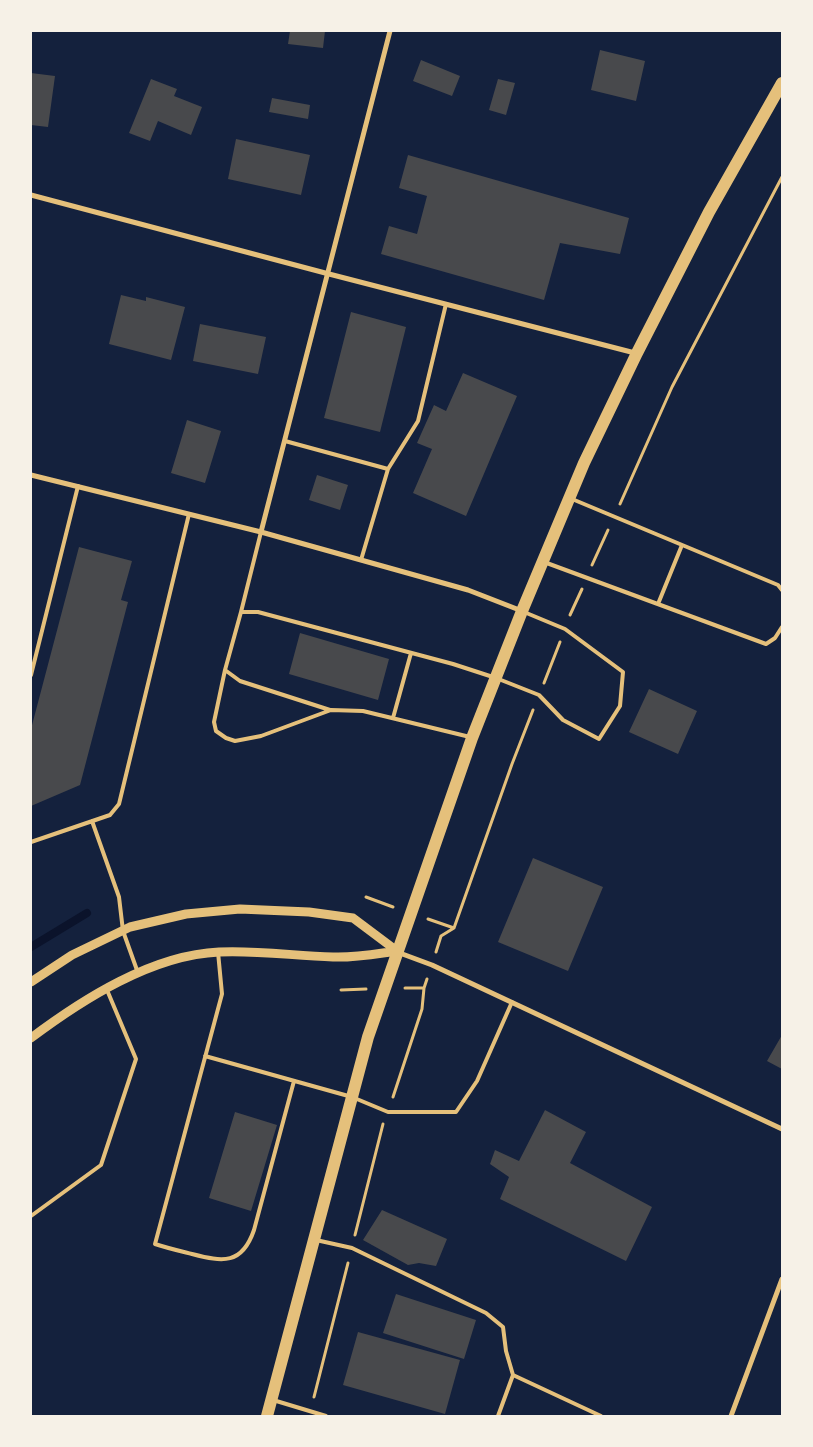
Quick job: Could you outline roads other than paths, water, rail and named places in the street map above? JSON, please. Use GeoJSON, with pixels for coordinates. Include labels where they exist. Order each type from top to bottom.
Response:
{"type":"FeatureCollection","features":[{"type":"Feature","properties":{"kind":"main road"},"geometry":{"type":"LineString","coordinates":[[267,1416],[368,1037],[472,738],[522,611],[584,463],[637,353],[709,212],[782,83]]}},
{"type":"Feature","properties":{"kind":"street"},"geometry":{"type":"LineString","coordinates":[[261,532],[390,31]]}},
{"type":"Feature","properties":{"kind":"street"},"geometry":{"type":"LineString","coordinates":[[31,195],[328,274],[637,353]]}},
{"type":"Feature","properties":{"kind":"street"},"geometry":{"type":"LineString","coordinates":[[31,475],[261,532],[468,590],[522,611]]}},
{"type":"Feature","properties":{"kind":"street"},"geometry":{"type":"LineString","coordinates":[[31,982],[72,955],[130,927],[186,914],[240,909],[310,912],[354,918],[397,951],[432,965],[782,1129]]}},
{"type":"Feature","properties":{"kind":"street"},"geometry":{"type":"LineString","coordinates":[[31,1038],[116,982],[176,959],[218,952],[290,953],[347,957],[397,951]]}},
{"type":"Feature","properties":{"kind":"street"},"geometry":{"type":"LineString","coordinates":[[731,1416],[782,1279]]}},
{"type":"Feature","properties":{"kind":"lane"},"geometry":{"type":"LineString","coordinates":[[361,560],[388,469],[418,421],[446,304]]}},
{"type":"Feature","properties":{"kind":"lane"},"geometry":{"type":"LineString","coordinates":[[285,441],[388,469]]}},
{"type":"Feature","properties":{"kind":"lane"},"geometry":{"type":"LineString","coordinates":[[31,675],[78,486]]}},
{"type":"Feature","properties":{"kind":"lane"},"geometry":{"type":"LineString","coordinates":[[570,498],[778,585],[782,590]]}},
{"type":"Feature","properties":{"kind":"lane"},"geometry":{"type":"LineString","coordinates":[[31,842],[110,815],[119,804],[189,514]]}},
{"type":"Feature","properties":{"kind":"lane"},"geometry":{"type":"LineString","coordinates":[[261,532],[225,670],[214,722],[216,731],[226,738],[235,741],[261,736],[331,710]]}},
{"type":"Feature","properties":{"kind":"lane"},"geometry":{"type":"LineString","coordinates":[[658,604],[682,545]]}},
{"type":"Feature","properties":{"kind":"lane"},"geometry":{"type":"LineString","coordinates":[[543,561],[766,644],[775,638],[782,627]]}},
{"type":"Feature","properties":{"kind":"lane"},"geometry":{"type":"LineString","coordinates":[[241,612],[258,612],[453,664],[496,678],[539,695],[563,720],[599,739],[620,706],[623,672],[565,629],[522,611]]}},
{"type":"Feature","properties":{"kind":"lane"},"geometry":{"type":"LineString","coordinates":[[394,718],[411,653]]}},
{"type":"Feature","properties":{"kind":"lane"},"geometry":{"type":"LineString","coordinates":[[225,670],[240,681],[331,710],[363,711],[472,738]]}},
{"type":"Feature","properties":{"kind":"lane"},"geometry":{"type":"LineString","coordinates":[[92,821],[119,897],[122,931],[138,973]]}},
{"type":"Feature","properties":{"kind":"lane"},"geometry":{"type":"LineString","coordinates":[[218,952],[222,994],[155,1244],[219,1260],[233,1258],[243,1251],[250,1242],[254,1230],[294,1081]]}},
{"type":"Feature","properties":{"kind":"lane"},"geometry":{"type":"LineString","coordinates":[[31,1216],[101,1165],[136,1059],[106,988]]}},
{"type":"Feature","properties":{"kind":"lane"},"geometry":{"type":"LineString","coordinates":[[205,1056],[352,1097],[388,1112],[456,1112],[477,1081],[512,1002]]}},
{"type":"Feature","properties":{"kind":"lane"},"geometry":{"type":"LineString","coordinates":[[314,1240],[352,1248],[486,1312],[504,1327],[506,1351],[513,1375],[498,1416]]}},
{"type":"Feature","properties":{"kind":"lane"},"geometry":{"type":"LineString","coordinates":[[513,1375],[602,1416]]}},
{"type":"Feature","properties":{"kind":"lane"},"geometry":{"type":"LineString","coordinates":[[271,1400],[326,1416]]}},
{"type":"Feature","properties":{"kind":"waterway"},"geometry":{"type":"LineString","coordinates":[[31,947],[87,913]]}}]}
